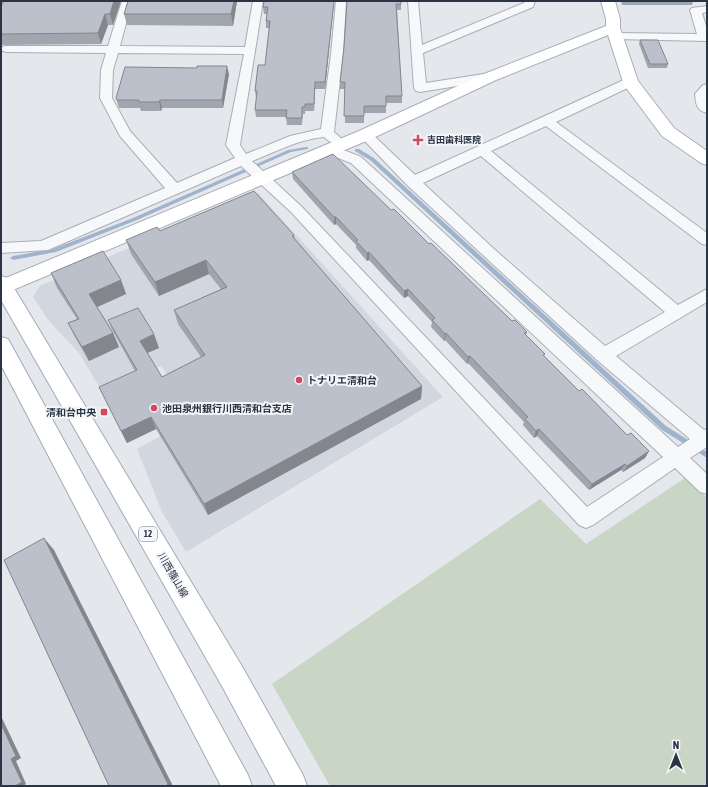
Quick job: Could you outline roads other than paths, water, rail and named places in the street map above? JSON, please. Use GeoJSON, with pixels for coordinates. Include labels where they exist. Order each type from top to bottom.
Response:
{"type":"FeatureCollection","features":[{"type":"Feature","properties":{"kind":"street"},"geometry":{"type":"LineString","coordinates":[[127,1],[107,70],[106,98],[125,133],[174,189]]}},
{"type":"Feature","properties":{"kind":"street"},"geometry":{"type":"LineString","coordinates":[[258,1],[233,145],[252,169],[296,209],[586,519],[693,446]]}},
{"type":"Feature","properties":{"kind":"street"},"geometry":{"type":"LineString","coordinates":[[331,143],[341,1]]}},
{"type":"Feature","properties":{"kind":"street"},"geometry":{"type":"LineString","coordinates":[[413,1],[420,88],[490,77]]}},
{"type":"Feature","properties":{"kind":"street"},"geometry":{"type":"LineString","coordinates":[[417,51],[529,5],[530,1]]}},
{"type":"Feature","properties":{"kind":"street"},"geometry":{"type":"LineString","coordinates":[[608,1],[613,19],[614,32],[630,82],[668,132],[707,159]]}},
{"type":"Feature","properties":{"kind":"street"},"geometry":{"type":"LineString","coordinates":[[1,248],[43,246],[174,189],[252,169],[331,143],[365,135],[490,77],[614,32],[704,38],[696,10],[707,9]]}},
{"type":"Feature","properties":{"kind":"street"},"geometry":{"type":"LineString","coordinates":[[6,49],[250,51]]}},
{"type":"Feature","properties":{"kind":"street"},"geometry":{"type":"LineString","coordinates":[[412,182],[483,151],[630,82]]}},
{"type":"Feature","properties":{"kind":"street"},"geometry":{"type":"LineString","coordinates":[[707,88],[701,94],[703,107],[707,109]]}},
{"type":"Feature","properties":{"kind":"street"},"geometry":{"type":"LineString","coordinates":[[547,121],[707,240]]}},
{"type":"Feature","properties":{"kind":"street"},"geometry":{"type":"LineString","coordinates":[[2,286],[252,169],[295,139],[314,134],[331,143],[341,154],[356,160],[693,446]]}},
{"type":"Feature","properties":{"kind":"street"},"geometry":{"type":"LineString","coordinates":[[365,135],[412,182],[603,355],[693,446],[707,486]]}},
{"type":"Feature","properties":{"kind":"street"},"geometry":{"type":"LineString","coordinates":[[483,151],[676,313]]}},
{"type":"Feature","properties":{"kind":"street","name":"川西篠山線"},"geometry":{"type":"LineString","coordinates":[[2,286],[233,678],[292,786]]}},
{"type":"Feature","properties":{"kind":"street"},"geometry":{"type":"LineString","coordinates":[[603,355],[707,295]]}},
{"type":"Feature","properties":{"kind":"street"},"geometry":{"type":"LineString","coordinates":[[1,345],[237,786]]}},
{"type":"Feature","properties":{"kind":"waterway"},"geometry":{"type":"LineString","coordinates":[[13,258],[54,251],[135,219],[290,151],[306,148]]}},
{"type":"Feature","properties":{"kind":"waterway"},"geometry":{"type":"LineString","coordinates":[[357,150],[372,159],[664,428],[707,455]]}},
{"type":"Feature","properties":{"kind":"place","name":"吉田歯科医院"},"geometry":{"type":"Point","coordinates":[418,140]}},
{"type":"Feature","properties":{"kind":"place","name":"トナリエ清和台"},"geometry":{"type":"Point","coordinates":[299,380]}},
{"type":"Feature","properties":{"kind":"place","name":"池田泉州銀行川西清和台支店"},"geometry":{"type":"Point","coordinates":[154,408]}},
{"type":"Feature","properties":{"kind":"place","name":"清和台中央"},"geometry":{"type":"Point","coordinates":[104,412]}}]}
